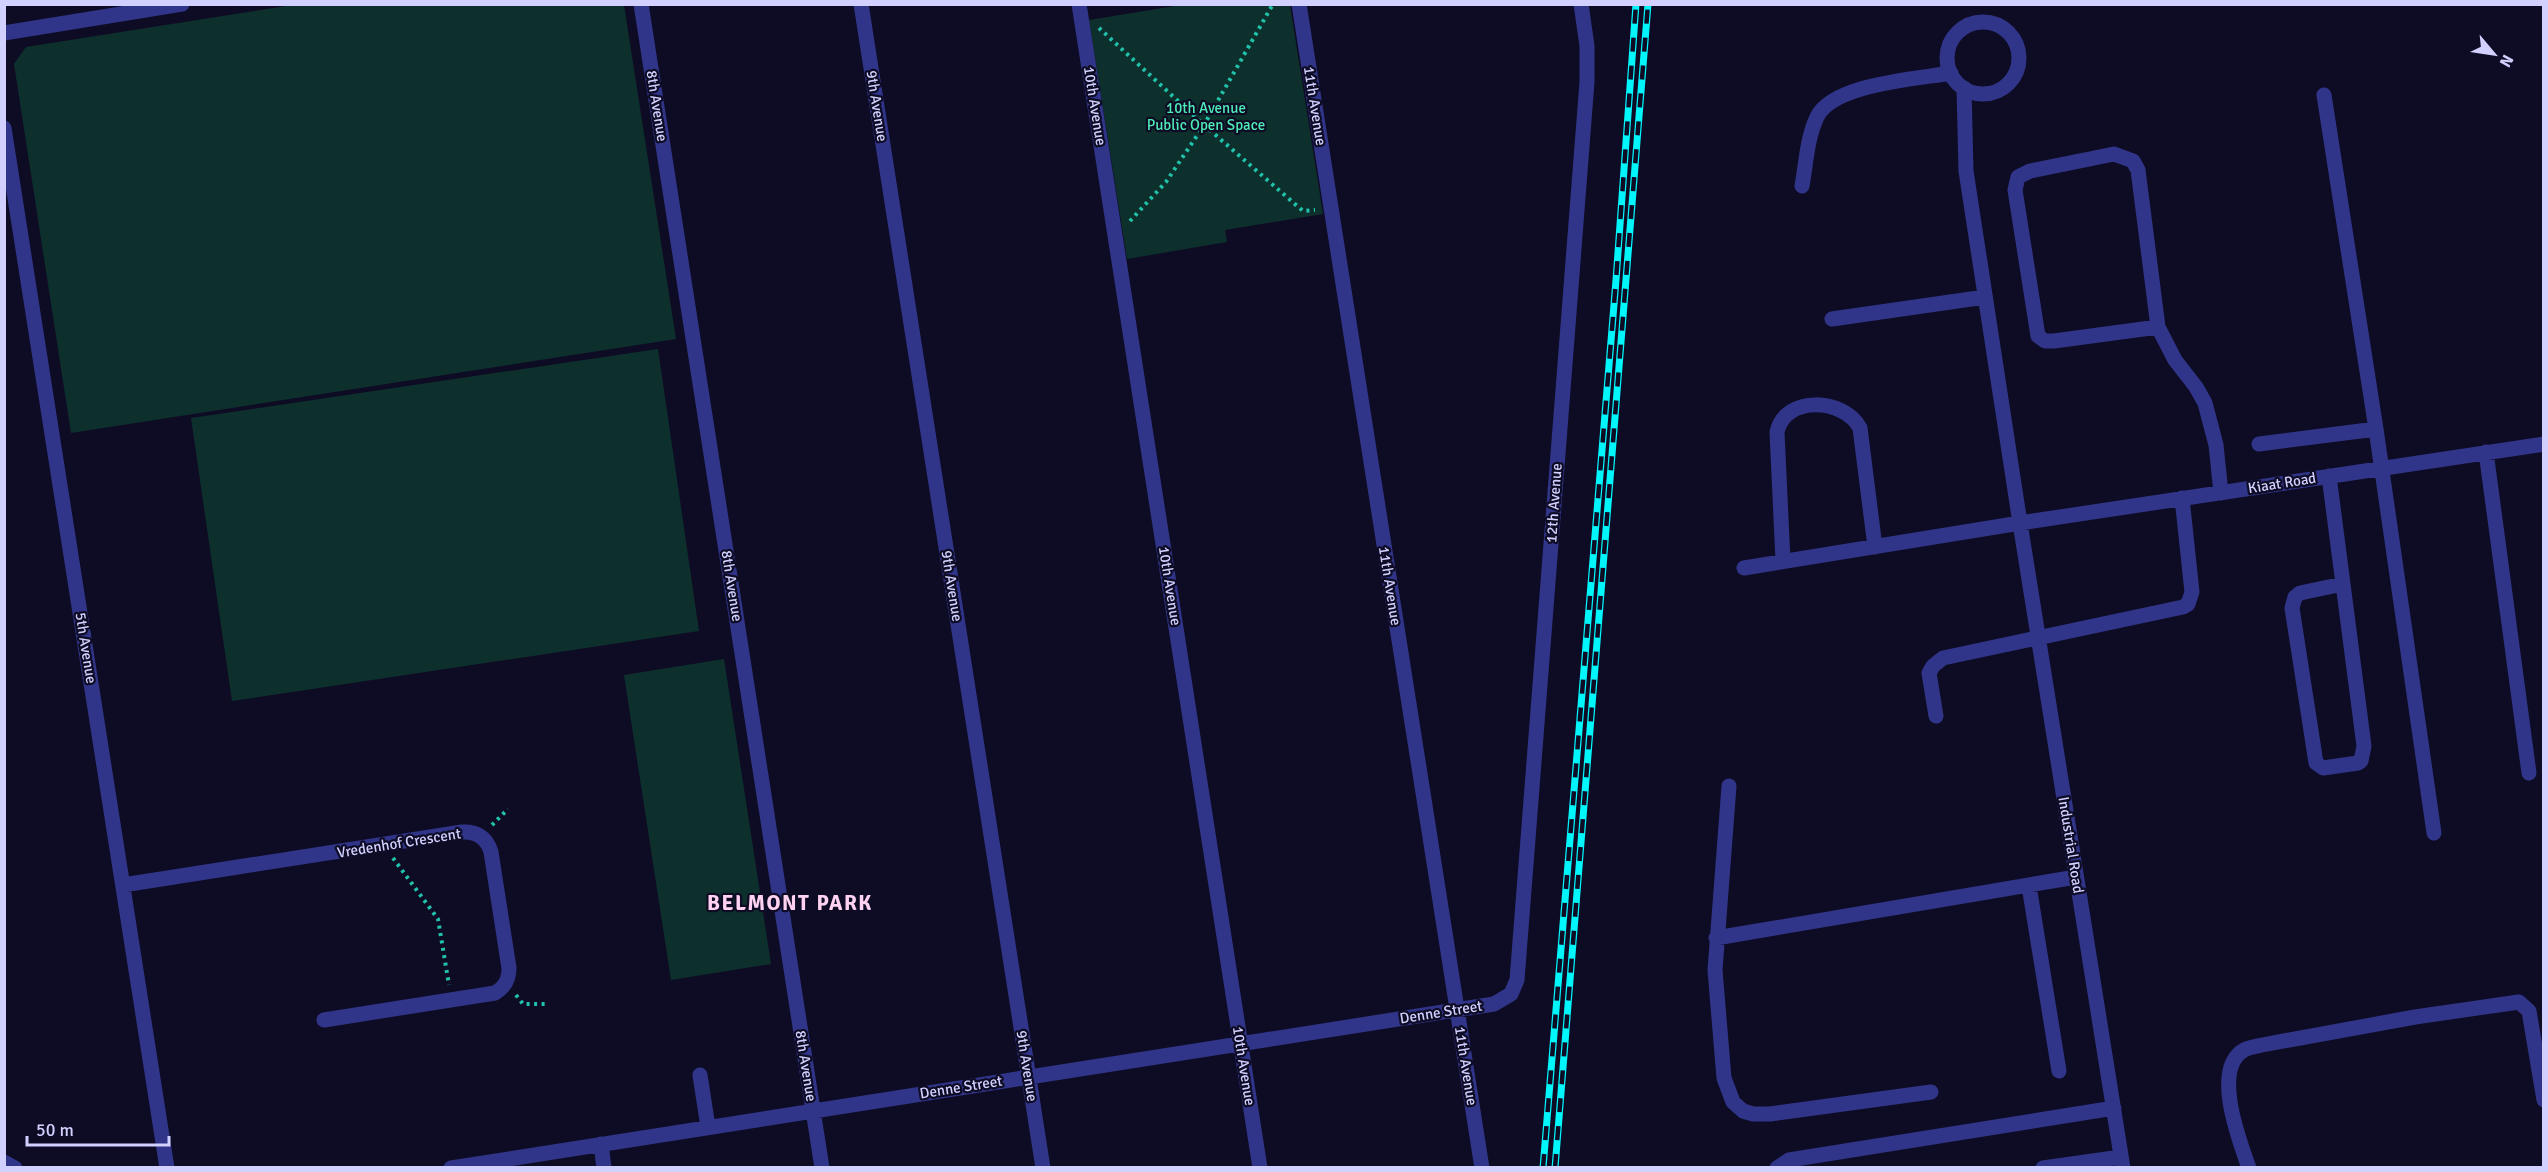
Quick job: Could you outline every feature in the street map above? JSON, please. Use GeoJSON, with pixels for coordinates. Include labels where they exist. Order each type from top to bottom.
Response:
{"type":"FeatureCollection","features":[{"type":"Feature","properties":{"kind":"street"},"geometry":{"type":"LineString","coordinates":[[4,33],[182,4]]}},
{"type":"Feature","properties":{"kind":"street","name":"8th Avenue"},"geometry":{"type":"LineString","coordinates":[[641,4],[822,1167]]}},
{"type":"Feature","properties":{"kind":"street","name":"9th Avenue"},"geometry":{"type":"LineString","coordinates":[[861,4],[1042,1167]]}},
{"type":"Feature","properties":{"kind":"street","name":"10th Avenue"},"geometry":{"type":"LineString","coordinates":[[1079,4],[1260,1167]]}},
{"type":"Feature","properties":{"kind":"street","name":"11th Avenue"},"geometry":{"type":"LineString","coordinates":[[1299,4],[1482,1167]]}},
{"type":"Feature","properties":{"kind":"street","name":"12th Avenue"},"geometry":{"type":"LineString","coordinates":[[1506,999],[1514,988],[1518,968],[1587,81],[1587,46],[1581,4]]}},
{"type":"Feature","properties":{"kind":"street"},"geometry":{"type":"LineString","coordinates":[[1973,23],[1993,23],[2010,34],[2019,52],[2019,63],[2010,81],[1993,92],[1973,92],[1964,88],[1950,73],[1948,53],[1951,43],[1964,28],[1973,23]]}},
{"type":"Feature","properties":{"kind":"street"},"geometry":{"type":"LineString","coordinates":[[1802,186],[1812,131],[1817,117],[1826,104],[1837,96],[1869,87],[1950,73]]}},
{"type":"Feature","properties":{"kind":"street","name":"Industrial Road"},"geometry":{"type":"LineString","coordinates":[[1964,88],[1965,160],[1985,297],[2122,1162]]}},
{"type":"Feature","properties":{"kind":"street"},"geometry":{"type":"LineString","coordinates":[[2324,95],[2376,429],[2434,833]]}},
{"type":"Feature","properties":{"kind":"street","name":"5th Avenue"},"geometry":{"type":"LineString","coordinates":[[4,129],[167,1167]]}},
{"type":"Feature","properties":{"kind":"street"},"geometry":{"type":"LineString","coordinates":[[2158,327],[2055,341],[2045,341],[2038,336],[2015,190],[2018,177],[2023,172],[2114,154],[2133,161],[2138,170],[2158,327],[2175,360],[2205,403],[2216,445],[2221,493]]}},
{"type":"Feature","properties":{"kind":"street"},"geometry":{"type":"LineString","coordinates":[[1832,319],[1985,297]]}},
{"type":"Feature","properties":{"kind":"street"},"geometry":{"type":"LineString","coordinates":[[1783,561],[1777,432],[1779,421],[1786,413],[1805,406],[1833,406],[1855,419],[1860,428],[1875,547]]}},
{"type":"Feature","properties":{"kind":"street"},"geometry":{"type":"LineString","coordinates":[[2259,444],[2376,429]]}},
{"type":"Feature","properties":{"kind":"street","name":"Kiaat Road"},"geometry":{"type":"LineString","coordinates":[[1744,568],[2020,523],[2544,444]]}},
{"type":"Feature","properties":{"kind":"street"},"geometry":{"type":"LineString","coordinates":[[2486,452],[2529,773]]}},
{"type":"Feature","properties":{"kind":"street"},"geometry":{"type":"LineString","coordinates":[[2329,476],[2343,584],[2364,753],[2358,763],[2324,768],[2318,766],[2315,758],[2292,603],[2300,593],[2343,584]]}},
{"type":"Feature","properties":{"kind":"street"},"geometry":{"type":"LineString","coordinates":[[1936,716],[1929,673],[1943,658],[2038,639],[2188,604],[2193,597],[2193,592],[2182,498]]}},
{"type":"Feature","properties":{"kind":"street"},"geometry":{"type":"LineString","coordinates":[[1729,786],[1716,938],[1715,990],[1724,1078],[1733,1102],[1743,1111],[1753,1114],[1770,1114],[1931,1092]]}},
{"type":"Feature","properties":{"kind":"street","name":"Vredenhof Crescent"},"geometry":{"type":"LineString","coordinates":[[123,885],[462,832],[481,836],[490,846],[508,968],[507,982]]}},
{"type":"Feature","properties":{"kind":"street"},"geometry":{"type":"LineString","coordinates":[[1716,938],[2076,878]]}},
{"type":"Feature","properties":{"kind":"street"},"geometry":{"type":"LineString","coordinates":[[2029,886],[2059,1071]]}},
{"type":"Feature","properties":{"kind":"street"},"geometry":{"type":"LineString","coordinates":[[324,1020],[495,993],[507,982]]}},
{"type":"Feature","properties":{"kind":"street","name":"Denne Street"},"geometry":{"type":"LineString","coordinates":[[451,1167],[1457,1010],[1494,1004],[1506,999]]}},
{"type":"Feature","properties":{"kind":"street"},"geometry":{"type":"LineString","coordinates":[[2249,1167],[2232,1116],[2229,1079],[2238,1056],[2244,1050],[2262,1044],[2415,1017],[2519,1002],[2529,1011],[2544,1100]]}},
{"type":"Feature","properties":{"kind":"street"},"geometry":{"type":"LineString","coordinates":[[700,1075],[708,1127]]}},
{"type":"Feature","properties":{"kind":"street"},"geometry":{"type":"LineString","coordinates":[[1777,1167],[1789,1160],[2114,1108]]}},
{"type":"Feature","properties":{"kind":"street"},"geometry":{"type":"LineString","coordinates":[[601,1144],[604,1167]]}},
{"type":"Feature","properties":{"kind":"street"},"geometry":{"type":"LineString","coordinates":[[4,1162],[15,1167]]}},
{"type":"Feature","properties":{"kind":"street"},"geometry":{"type":"LineString","coordinates":[[2043,1167],[2122,1162]]}},
{"type":"Feature","properties":{"kind":"path"},"geometry":{"type":"LineString","coordinates":[[1114,229],[1125,226],[1166,182],[1204,125],[1273,4]]}},
{"type":"Feature","properties":{"kind":"path"},"geometry":{"type":"LineString","coordinates":[[1082,22],[1094,24],[1204,125],[1303,211],[1331,209]]}},
{"type":"Feature","properties":{"kind":"path"},"geometry":{"type":"LineString","coordinates":[[481,836],[508,809]]}},
{"type":"Feature","properties":{"kind":"path"},"geometry":{"type":"LineString","coordinates":[[383,846],[438,919],[452,1000]]}},
{"type":"Feature","properties":{"kind":"path"},"geometry":{"type":"LineString","coordinates":[[507,982],[524,1004],[546,1004]]}},
{"type":"Feature","properties":{"kind":"green space"},"geometry":{"type":"Polygon","coordinates":[[[299,4],[624,5],[676,339],[71,433],[14,64],[26,47],[299,4]]]}},
{"type":"Feature","properties":{"kind":"green space","name":"10th Avenue Public Open Space"},"geometry":{"type":"Polygon","coordinates":[[[1181,5],[1290,5],[1323,214],[1225,230],[1227,242],[1127,259],[1089,20],[1181,5]]]}},
{"type":"Feature","properties":{"kind":"green space"},"geometry":{"type":"Polygon","coordinates":[[[658,349],[699,631],[232,701],[191,418],[658,349]]]}},
{"type":"Feature","properties":{"kind":"green space"},"geometry":{"type":"Polygon","coordinates":[[[724,659],[771,964],[671,980],[624,675],[724,659]]]}},
{"type":"Feature","properties":{"kind":"railway"},"geometry":{"type":"LineString","coordinates":[[1543,1168],[1616,280],[1636,4]]}},
{"type":"Feature","properties":{"kind":"railway"},"geometry":{"type":"LineString","coordinates":[[1555,1168],[1648,4]]}},
{"type":"Feature","properties":{"kind":"district","name":"BELMONT PARK"},"geometry":{"type":"Point","coordinates":[790,903]}}]}
